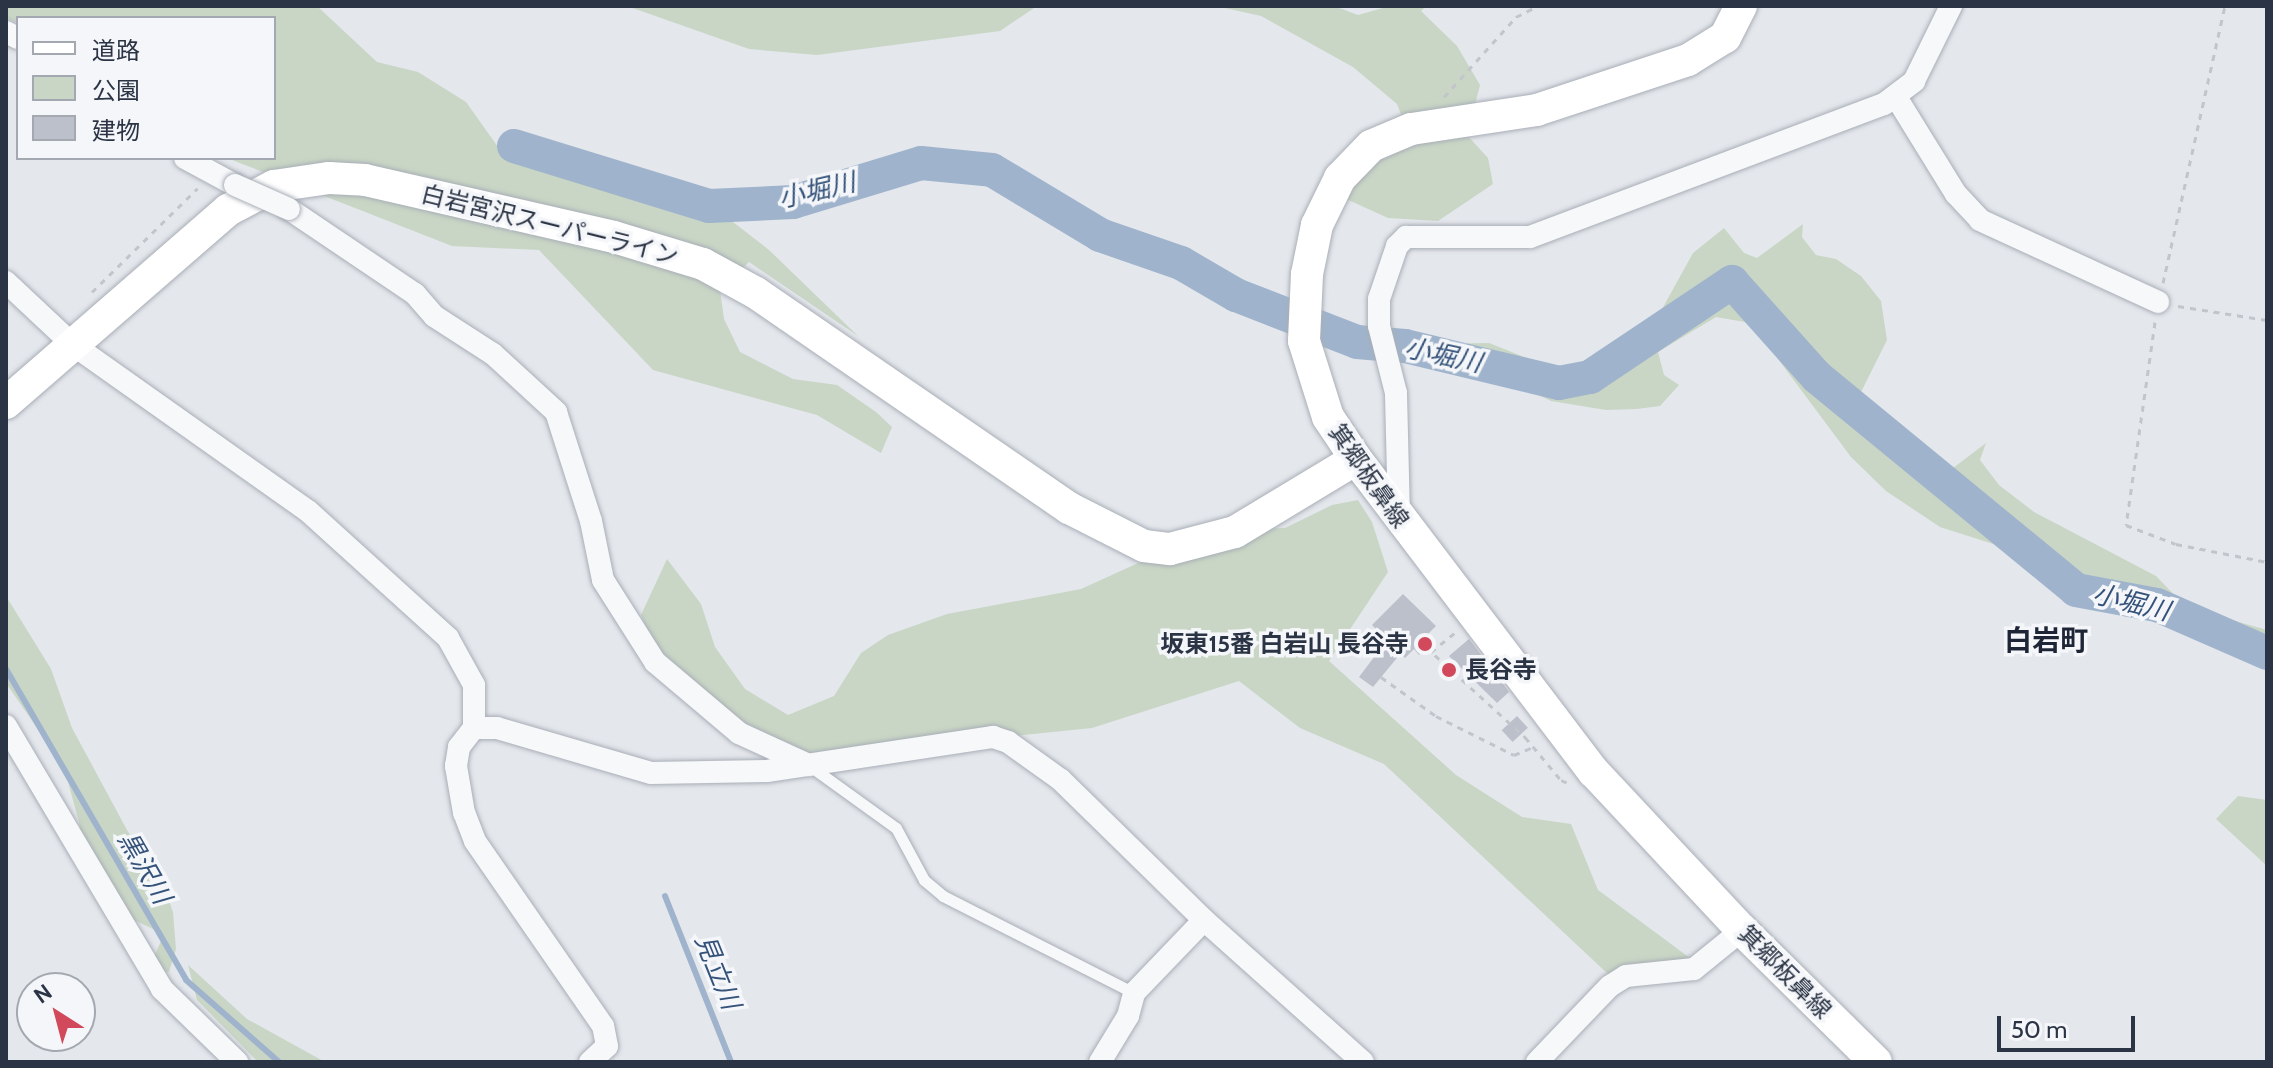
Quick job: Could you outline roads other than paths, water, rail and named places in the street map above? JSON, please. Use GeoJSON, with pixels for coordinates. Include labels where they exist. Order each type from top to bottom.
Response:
{"type":"FeatureCollection","features":[{"type":"Feature","properties":{"kind":"main road","name":"箕郷板鼻線"},"geometry":{"type":"LineString","coordinates":[[1741,6],[1725,37],[1688,60],[1537,110],[1431,125],[1385,138],[1348,166],[1328,198],[1312,244],[1304,341],[1328,417],[1356,459],[1399,521],[1594,772],[1742,930],[1876,1062]]}},
{"type":"Feature","properties":{"kind":"main road","name":"白岩宮沢スーパーライン"},"geometry":{"type":"LineString","coordinates":[[6,403],[228,210],[274,186],[329,178],[365,180],[614,237],[703,264],[756,293],[1069,508],[1144,546],[1170,549],[1235,532],[1356,459]]}},
{"type":"Feature","properties":{"kind":"street"},"geometry":{"type":"LineString","coordinates":[[1399,521],[1396,393],[1379,326],[1379,299],[1397,246],[1406,237],[1530,237],[1896,97],[1923,67],[1951,6]]}},
{"type":"Feature","properties":{"kind":"street"},"geometry":{"type":"LineString","coordinates":[[1896,97],[1956,194],[1980,220],[2158,302]]}},
{"type":"Feature","properties":{"kind":"street"},"geometry":{"type":"LineString","coordinates":[[189,160],[289,209],[415,294],[434,316],[493,354],[556,412],[591,521],[603,580],[640,641],[693,698],[739,733],[809,765]]}},
{"type":"Feature","properties":{"kind":"street"},"geometry":{"type":"LineString","coordinates":[[6,282],[72,344],[308,511],[448,638],[474,685],[474,728],[459,747],[456,766],[464,813],[475,841],[603,1026],[607,1046],[590,1062]]}},
{"type":"Feature","properties":{"kind":"street"},"geometry":{"type":"LineString","coordinates":[[6,726],[162,989],[237,1062]]}},
{"type":"Feature","properties":{"kind":"street"},"geometry":{"type":"LineString","coordinates":[[474,728],[497,728],[651,773],[809,765],[993,737],[1008,742],[1061,780],[1204,920],[1363,1062]]}},
{"type":"Feature","properties":{"kind":"street"},"geometry":{"type":"LineString","coordinates":[[1100,1062],[1128,1016],[1134,993],[1204,920]]}},
{"type":"Feature","properties":{"kind":"street"},"geometry":{"type":"LineString","coordinates":[[1537,1062],[1610,986],[1626,976],[1694,969],[1742,930]]}},
{"type":"Feature","properties":{"kind":"lane"},"geometry":{"type":"LineString","coordinates":[[809,765],[896,828],[924,880],[943,896],[1134,993]]}},
{"type":"Feature","properties":{"kind":"waterway","name":"小堀川"},"geometry":{"type":"LineString","coordinates":[[514,146],[709,206],[793,202],[921,163],[992,170],[1100,235],[1181,263],[1236,295],[1357,342],[1405,346],[1559,383],[1590,377],[1732,282],[1817,377],[2076,590],[2157,605],[2267,653]]}},
{"type":"Feature","properties":{"kind":"waterway","name":"黒沢川"},"geometry":{"type":"LineString","coordinates":[[6,669],[186,980],[279,1062]]}},
{"type":"Feature","properties":{"kind":"waterway","name":"見立川"},"geometry":{"type":"LineString","coordinates":[[665,896],[731,1062]]}},
{"type":"Feature","properties":{"kind":"place","name":"坂東15番 白岩山 長谷寺"},"geometry":{"type":"Point","coordinates":[1425,644]}},
{"type":"Feature","properties":{"kind":"place","name":"長谷寺"},"geometry":{"type":"Point","coordinates":[1449,670]}},
{"type":"Feature","properties":{"kind":"district","name":"白岩町"},"geometry":{"type":"Point","coordinates":[2046,640]}}]}
